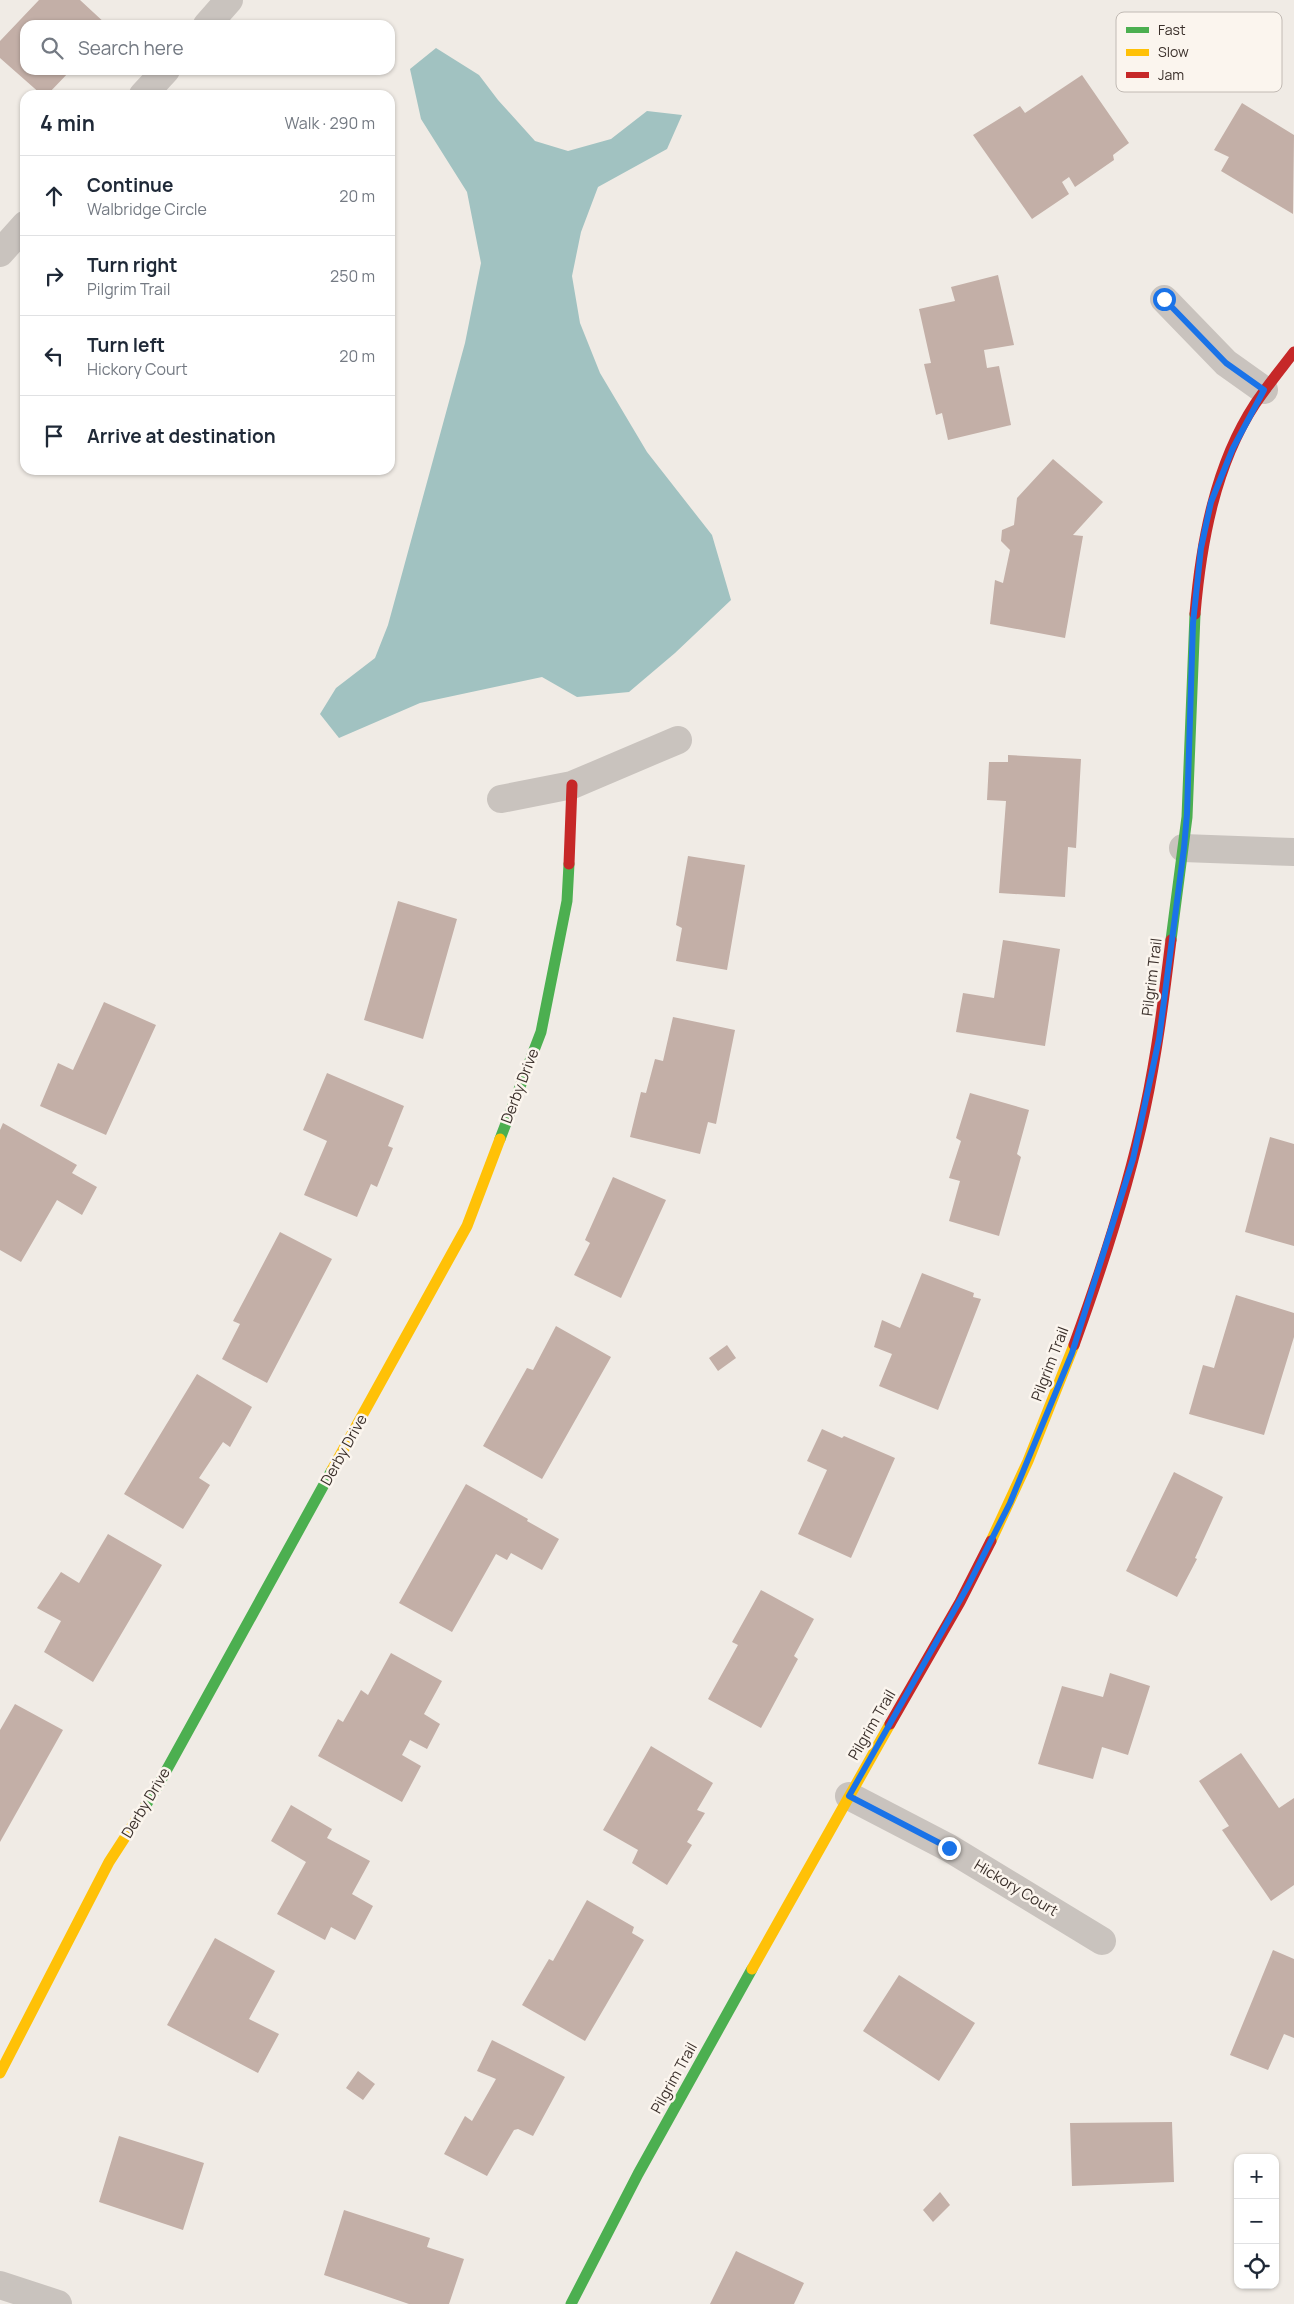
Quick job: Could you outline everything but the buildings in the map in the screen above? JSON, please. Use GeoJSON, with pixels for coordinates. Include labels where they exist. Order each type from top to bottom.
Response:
{"type":"FeatureCollection","features":[{"type":"Feature","properties":{"kind":"street"},"geometry":{"type":"LineString","coordinates":[[211,20],[229,0]]}},
{"type":"Feature","properties":{"kind":"street"},"geometry":{"type":"LineString","coordinates":[[148,90],[161,75]]}},
{"type":"Feature","properties":{"kind":"street"},"geometry":{"type":"LineString","coordinates":[[0,253],[20,231]]}},
{"type":"Feature","properties":{"kind":"street"},"geometry":{"type":"LineString","coordinates":[[1164,299],[1226,363],[1264,390]]}},
{"type":"Feature","properties":{"kind":"street","name":"Pilgrim Trail"},"geometry":{"type":"LineString","coordinates":[[571,2304],[629,2192],[972,1578],[1010,1503],[1072,1353],[1133,1159],[1159,1039],[1184,848],[1187,814],[1193,623],[1201,548],[1211,502],[1229,457],[1256,400],[1294,352]]}},
{"type":"Feature","properties":{"kind":"street"},"geometry":{"type":"LineString","coordinates":[[501,799],[572,785],[678,740]]}},
{"type":"Feature","properties":{"kind":"street","name":"Derby Drive"},"geometry":{"type":"LineString","coordinates":[[0,2073],[109,1862],[160,1782],[467,1226],[541,1032],[567,901],[572,785]]}},
{"type":"Feature","properties":{"kind":"street"},"geometry":{"type":"LineString","coordinates":[[1184,848],[1294,852]]}},
{"type":"Feature","properties":{"kind":"street","name":"Hickory Court"},"geometry":{"type":"LineString","coordinates":[[849,1796],[949,1848],[1102,1941]]}},
{"type":"Feature","properties":{"kind":"street"},"geometry":{"type":"LineString","coordinates":[[0,2284],[58,2304]]}},
{"type":"Feature","properties":{"kind":"water"},"geometry":{"type":"Polygon","coordinates":[[[436,48],[479,75],[498,100],[535,141],[568,151],[611,139],[647,111],[682,115],[667,149],[598,187],[581,232],[572,276],[580,323],[600,373],[647,452],[712,535],[731,600],[675,653],[629,692],[577,697],[542,677],[420,703],[339,738],[320,714],[336,688],[375,658],[388,625],[465,343],[481,263],[467,192],[421,119],[410,69],[436,48]]]}},
{"type":"Feature","properties":{"kind":"traffic: fast"},"geometry":{"type":"LineString","coordinates":[[1171,940],[1187,817],[1195,614]]}},
{"type":"Feature","properties":{"kind":"traffic: fast"},"geometry":{"type":"LineString","coordinates":[[500,1139],[541,1032],[567,901],[569,864]]}},
{"type":"Feature","properties":{"kind":"traffic: fast"},"geometry":{"type":"LineString","coordinates":[[144,1808],[332,1470]]}},
{"type":"Feature","properties":{"kind":"traffic: fast"},"geometry":{"type":"LineString","coordinates":[[571,2304],[638,2174],[752,1969]]}},
{"type":"Feature","properties":{"kind":"traffic: slow"},"geometry":{"type":"LineString","coordinates":[[332,1470],[467,1226],[500,1139]]}},
{"type":"Feature","properties":{"kind":"traffic: slow"},"geometry":{"type":"LineString","coordinates":[[991,1541],[1028,1461],[1074,1345]]}},
{"type":"Feature","properties":{"kind":"traffic: slow"},"geometry":{"type":"LineString","coordinates":[[752,1969],[890,1724]]}},
{"type":"Feature","properties":{"kind":"traffic: slow"},"geometry":{"type":"LineString","coordinates":[[0,2073],[109,1862],[144,1808]]}},
{"type":"Feature","properties":{"kind":"traffic: jam"},"geometry":{"type":"LineString","coordinates":[[1195,614],[1206,532],[1220,479],[1241,428],[1255,404],[1294,352]]}},
{"type":"Feature","properties":{"kind":"traffic: jam"},"geometry":{"type":"LineString","coordinates":[[569,864],[572,785]]}},
{"type":"Feature","properties":{"kind":"traffic: jam"},"geometry":{"type":"LineString","coordinates":[[1074,1345],[1095,1287],[1131,1169],[1157,1046],[1171,940]]}},
{"type":"Feature","properties":{"kind":"traffic: jam"},"geometry":{"type":"LineString","coordinates":[[890,1724],[960,1602],[991,1541]]}},
{"type":"Feature","properties":{"kind":"route"},"geometry":{"type":"LineString","coordinates":[[949,1848],[849,1796],[968,1586],[1010,1503],[1072,1353],[1133,1159],[1159,1039],[1184,848],[1187,814],[1193,623],[1201,548],[1211,502],[1233,448],[1256,400],[1264,390],[1226,363],[1164,299]]}}]}
